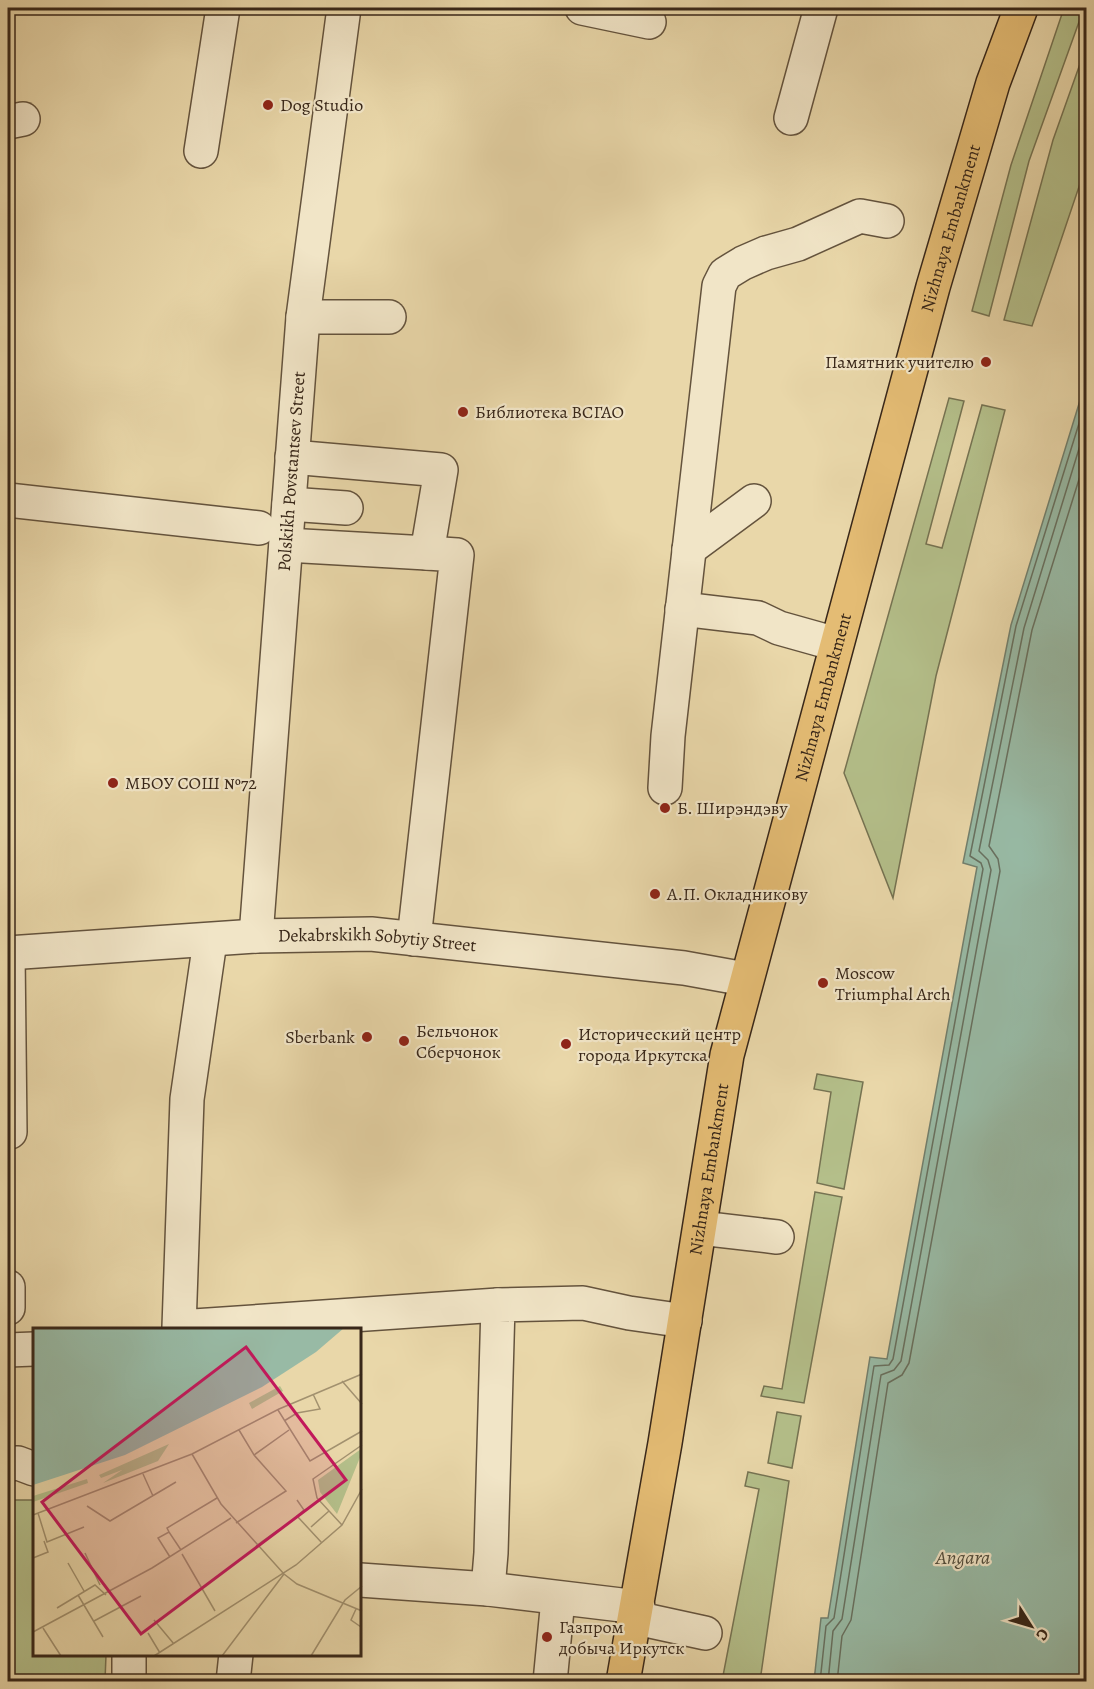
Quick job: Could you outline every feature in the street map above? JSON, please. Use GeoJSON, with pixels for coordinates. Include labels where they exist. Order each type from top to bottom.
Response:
{"type":"FeatureCollection","features":[{"type":"Feature","properties":{"kind":"main road","name":"Nizhnaya Embankment"},"geometry":{"type":"LineString","coordinates":[[623,1682],[637,1613],[727,1055],[933,287],[993,83],[1021,8]]}},
{"type":"Feature","properties":{"kind":"street"},"geometry":{"type":"LineString","coordinates":[[201,151],[223,8]]}},
{"type":"Feature","properties":{"kind":"street","name":"Polskikh Povstantsev Street"},"geometry":{"type":"LineString","coordinates":[[256,936],[272,536],[289,504],[303,317],[344,8]]}},
{"type":"Feature","properties":{"kind":"street"},"geometry":{"type":"LineString","coordinates":[[582,8],[649,22]]}},
{"type":"Feature","properties":{"kind":"street"},"geometry":{"type":"LineString","coordinates":[[791,118],[821,8]]}},
{"type":"Feature","properties":{"kind":"street"},"geometry":{"type":"LineString","coordinates":[[665,788],[682,609],[718,286],[725,274],[766,253],[798,244],[860,216],[887,221]]}},
{"type":"Feature","properties":{"kind":"street"},"geometry":{"type":"LineString","coordinates":[[303,317],[390,317]]}},
{"type":"Feature","properties":{"kind":"street"},"geometry":{"type":"LineString","coordinates":[[292,457],[441,470],[428,553]]}},
{"type":"Feature","properties":{"kind":"street"},"geometry":{"type":"LineString","coordinates":[[8,500],[272,536],[457,555],[414,939]]}},
{"type":"Feature","properties":{"kind":"street"},"geometry":{"type":"LineString","coordinates":[[689,549],[754,501]]}},
{"type":"Feature","properties":{"kind":"street"},"geometry":{"type":"LineString","coordinates":[[289,504],[346,508]]}},
{"type":"Feature","properties":{"kind":"street"},"geometry":{"type":"LineString","coordinates":[[682,609],[758,618],[779,628],[836,644]]}},
{"type":"Feature","properties":{"kind":"street","name":"Dekabrskikh Sobytiy Street"},"geometry":{"type":"LineString","coordinates":[[8,953],[210,941],[256,936],[371,934],[684,968],[746,979]]}},
{"type":"Feature","properties":{"kind":"street"},"geometry":{"type":"LineString","coordinates":[[210,941],[187,1100],[179,1327],[498,1305],[583,1303],[629,1313],[685,1321]]}},
{"type":"Feature","properties":{"kind":"street"},"geometry":{"type":"LineString","coordinates":[[8,953],[10,1132]]}},
{"type":"Feature","properties":{"kind":"street"},"geometry":{"type":"LineString","coordinates":[[700,1228],[777,1237]]}},
{"type":"Feature","properties":{"kind":"street"},"geometry":{"type":"LineString","coordinates":[[8,1287],[8,1308]]}},
{"type":"Feature","properties":{"kind":"street"},"geometry":{"type":"LineString","coordinates":[[488,1589],[498,1305]]}},
{"type":"Feature","properties":{"kind":"street"},"geometry":{"type":"LineString","coordinates":[[8,1350],[33,1349]]}},
{"type":"Feature","properties":{"kind":"street"},"geometry":{"type":"LineString","coordinates":[[8,1464],[18,1463],[33,1469]]}},
{"type":"Feature","properties":{"kind":"street"},"geometry":{"type":"LineString","coordinates":[[362,1580],[488,1589],[558,1599],[637,1613],[705,1633]]}},
{"type":"Feature","properties":{"kind":"street"},"geometry":{"type":"LineString","coordinates":[[550,1682],[558,1599]]}},
{"type":"Feature","properties":{"kind":"street"},"geometry":{"type":"LineString","coordinates":[[129,1656],[129,1682]]}},
{"type":"Feature","properties":{"kind":"street"},"geometry":{"type":"LineString","coordinates":[[233,1682],[236,1656]]}},
{"type":"Feature","properties":{"kind":"shaded area"},"geometry":{"type":"Polygon","coordinates":[[[1064,8],[1084,8],[1029,161],[989,316],[972,311],[1011,165],[1064,8]]]}},
{"type":"Feature","properties":{"kind":"shaded area"},"geometry":{"type":"Polygon","coordinates":[[[1086,47],[1086,166],[1032,326],[1004,320],[1053,140],[1086,47]]]}},
{"type":"Feature","properties":{"kind":"shaded area"},"geometry":{"type":"Polygon","coordinates":[[[949,398],[964,401],[926,544],[942,548],[982,405],[1005,410],[936,676],[893,898],[844,773],[949,398]]]}},
{"type":"Feature","properties":{"kind":"shaded area"},"geometry":{"type":"Polygon","coordinates":[[[817,1074],[863,1082],[844,1189],[817,1183],[831,1092],[814,1089],[817,1074]]]}},
{"type":"Feature","properties":{"kind":"shaded area"},"geometry":{"type":"Polygon","coordinates":[[[815,1192],[842,1197],[804,1403],[761,1396],[764,1386],[782,1389],[815,1192]]]}},
{"type":"Feature","properties":{"kind":"shaded area"},"geometry":{"type":"Polygon","coordinates":[[[777,1412],[801,1416],[792,1468],[768,1463],[777,1412]]]}},
{"type":"Feature","properties":{"kind":"shaded area"},"geometry":{"type":"Polygon","coordinates":[[[748,1472],[789,1481],[760,1681],[722,1681],[759,1489],[745,1486],[748,1472]]]}},
{"type":"Feature","properties":{"kind":"shaded area"},"geometry":{"type":"Polygon","coordinates":[[[8,1500],[33,1500],[33,1656],[106,1656],[105,1681],[8,1681],[8,1500]]]}},
{"type":"Feature","properties":{"kind":"water","name":"Angara"},"geometry":{"type":"Polygon","coordinates":[[[1086,381],[1086,1681],[814,1681],[821,1618],[828,1618],[870,1357],[887,1359],[977,867],[963,863],[1011,625],[1086,381]]]}},
{"type":"Feature","properties":{"kind":"place","name":"Dog Studio"},"geometry":{"type":"Point","coordinates":[268,105]}},
{"type":"Feature","properties":{"kind":"place","name":"Памятник учителю"},"geometry":{"type":"Point","coordinates":[986,362]}},
{"type":"Feature","properties":{"kind":"place","name":"Библиотека ВСГАО"},"geometry":{"type":"Point","coordinates":[463,412]}},
{"type":"Feature","properties":{"kind":"place","name":"МБОУ СОШ №72"},"geometry":{"type":"Point","coordinates":[113,783]}},
{"type":"Feature","properties":{"kind":"place","name":"Б. Ширэндэву"},"geometry":{"type":"Point","coordinates":[665,808]}},
{"type":"Feature","properties":{"kind":"place","name":"А.П. Окладникову"},"geometry":{"type":"Point","coordinates":[655,894]}},
{"type":"Feature","properties":{"kind":"place","name":"Moscow Triumphal Arch"},"geometry":{"type":"Point","coordinates":[823,983]}},
{"type":"Feature","properties":{"kind":"place","name":"Sberbank"},"geometry":{"type":"Point","coordinates":[367,1037]}},
{"type":"Feature","properties":{"kind":"place","name":"Бельчонок Сберчонок"},"geometry":{"type":"Point","coordinates":[404,1041]}},
{"type":"Feature","properties":{"kind":"place","name":"Исторический центр города Иркутска"},"geometry":{"type":"Point","coordinates":[566,1044]}},
{"type":"Feature","properties":{"kind":"place","name":"Газпром добыча Иркутск"},"geometry":{"type":"Point","coordinates":[547,1637]}}]}
